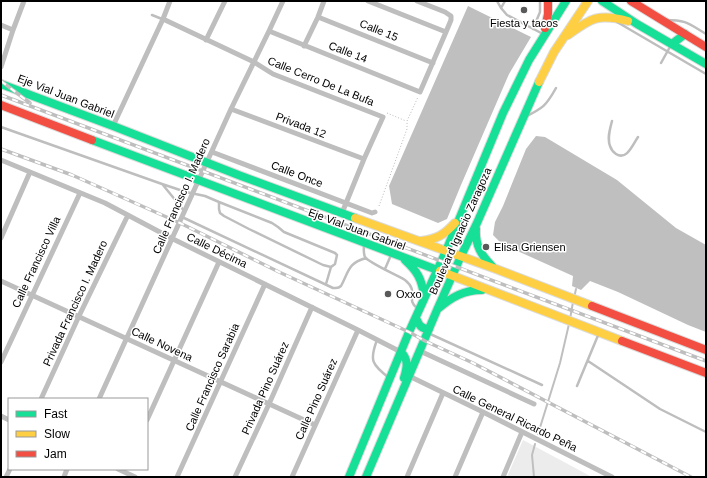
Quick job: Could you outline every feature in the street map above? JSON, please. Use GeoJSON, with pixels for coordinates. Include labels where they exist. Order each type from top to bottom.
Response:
{"type":"FeatureCollection","features":[{"type":"Feature","properties":{"kind":"main road"},"geometry":{"type":"LineString","coordinates":[[542,36],[548,18],[548,1]]}},
{"type":"Feature","properties":{"kind":"main road","name":"Boulevard Ignacio Zaragoza"},"geometry":{"type":"LineString","coordinates":[[349,477],[424,294],[446,251],[503,113],[528,60],[542,36],[566,1]]}},
{"type":"Feature","properties":{"kind":"main road","name":"Boulevard Ignacio Zaragoza"},"geometry":{"type":"LineString","coordinates":[[366,477],[437,310],[543,72],[562,39],[588,1]]}},
{"type":"Feature","properties":{"kind":"main road"},"geometry":{"type":"LineString","coordinates":[[602,1],[670,48],[706,64]]}},
{"type":"Feature","properties":{"kind":"main road"},"geometry":{"type":"LineString","coordinates":[[633,2],[706,46]]}},
{"type":"Feature","properties":{"kind":"main road"},"geometry":{"type":"LineString","coordinates":[[562,39],[589,20],[597,17],[608,16],[637,24]]}},
{"type":"Feature","properties":{"kind":"main road"},"geometry":{"type":"LineString","coordinates":[[670,48],[685,34]]}},
{"type":"Feature","properties":{"kind":"main road","name":"Eje Vial Juan Gabriel"},"geometry":{"type":"LineString","coordinates":[[1,84],[207,163],[496,269],[706,350]]}},
{"type":"Feature","properties":{"kind":"main road","name":"Eje Vial Juan Gabriel"},"geometry":{"type":"LineString","coordinates":[[1,106],[706,373]]}},
{"type":"Feature","properties":{"kind":"main road"},"geometry":{"type":"LineString","coordinates":[[418,241],[429,240],[441,236],[446,233],[458,220]]}},
{"type":"Feature","properties":{"kind":"main road"},"geometry":{"type":"LineString","coordinates":[[477,223],[475,235],[477,246],[480,253],[496,269]]}},
{"type":"Feature","properties":{"kind":"main road"},"geometry":{"type":"LineString","coordinates":[[402,257],[414,268],[421,279],[424,294]]}},
{"type":"Feature","properties":{"kind":"main road"},"geometry":{"type":"LineString","coordinates":[[437,310],[449,299],[461,293],[477,289],[488,290]]}},
{"type":"Feature","properties":{"kind":"main road"},"geometry":{"type":"LineString","coordinates":[[417,314],[419,326],[429,331]]}},
{"type":"Feature","properties":{"kind":"main road"},"geometry":{"type":"LineString","coordinates":[[401,352],[406,356],[407,361],[401,394]]}},
{"type":"Feature","properties":{"kind":"street"},"geometry":{"type":"LineString","coordinates":[[1,67],[24,1]]}},
{"type":"Feature","properties":{"kind":"street"},"geometry":{"type":"LineString","coordinates":[[113,126],[163,20],[170,1]]}},
{"type":"Feature","properties":{"kind":"street"},"geometry":{"type":"LineString","coordinates":[[206,40],[225,1]]}},
{"type":"Feature","properties":{"kind":"street","name":"Calle Francisco I. Madero"},"geometry":{"type":"LineString","coordinates":[[99,398],[283,1]]}},
{"type":"Feature","properties":{"kind":"street"},"geometry":{"type":"LineString","coordinates":[[304,46],[324,1]]}},
{"type":"Feature","properties":{"kind":"street"},"geometry":{"type":"LineString","coordinates":[[368,1],[446,32]]}},
{"type":"Feature","properties":{"kind":"street"},"geometry":{"type":"LineString","coordinates":[[417,1],[445,12],[451,16],[451,20],[434,63],[420,92]]}},
{"type":"Feature","properties":{"kind":"street","name":"Calle 15"},"geometry":{"type":"LineString","coordinates":[[318,17],[434,63]]}},
{"type":"Feature","properties":{"kind":"street","name":"Calle Cerro De La Bufa"},"geometry":{"type":"LineString","coordinates":[[163,20],[254,62],[273,74],[383,117]]}},
{"type":"Feature","properties":{"kind":"street"},"geometry":{"type":"LineString","coordinates":[[1,25],[13,30]]}},
{"type":"Feature","properties":{"kind":"street","name":"Calle 14"},"geometry":{"type":"LineString","coordinates":[[269,31],[420,92]]}},
{"type":"Feature","properties":{"kind":"street","name":"Privada 12"},"geometry":{"type":"LineString","coordinates":[[232,109],[364,159]]}},
{"type":"Feature","properties":{"kind":"street"},"geometry":{"type":"LineString","coordinates":[[342,213],[383,117]]}},
{"type":"Feature","properties":{"kind":"street","name":"Calle Once"},"geometry":{"type":"LineString","coordinates":[[212,152],[372,213],[376,212]]}},
{"type":"Feature","properties":{"kind":"street","name":"Calle Décima"},"geometry":{"type":"LineString","coordinates":[[1,160],[105,203],[172,239],[401,352]]}},
{"type":"Feature","properties":{"kind":"street"},"geometry":{"type":"LineString","coordinates":[[1,238],[30,172]]}},
{"type":"Feature","properties":{"kind":"street","name":"Calle Francisco Villa"},"geometry":{"type":"LineString","coordinates":[[1,362],[80,193]]}},
{"type":"Feature","properties":{"kind":"street","name":"Privada Francisco I. Madero"},"geometry":{"type":"LineString","coordinates":[[42,398],[78,316],[128,215]]}},
{"type":"Feature","properties":{"kind":"street"},"geometry":{"type":"LineString","coordinates":[[148,418],[219,262]]}},
{"type":"Feature","properties":{"kind":"street","name":"Calle Novena"},"geometry":{"type":"LineString","coordinates":[[1,281],[315,425]]}},
{"type":"Feature","properties":{"kind":"street","name":"Calle Francisco Sarabia"},"geometry":{"type":"LineString","coordinates":[[177,477],[265,284]]}},
{"type":"Feature","properties":{"kind":"street","name":"Privada Pino Suárez"},"geometry":{"type":"LineString","coordinates":[[235,477],[312,307]]}},
{"type":"Feature","properties":{"kind":"street","name":"Calle Pino Suárez"},"geometry":{"type":"LineString","coordinates":[[292,477],[358,330]]}},
{"type":"Feature","properties":{"kind":"street"},"geometry":{"type":"LineString","coordinates":[[420,351],[534,404]]}},
{"type":"Feature","properties":{"kind":"street","name":"Calle General Ricardo Peña"},"geometry":{"type":"LineString","coordinates":[[409,376],[612,477]]}},
{"type":"Feature","properties":{"kind":"street"},"geometry":{"type":"LineString","coordinates":[[407,477],[443,393]]}},
{"type":"Feature","properties":{"kind":"street"},"geometry":{"type":"LineString","coordinates":[[455,477],[483,412]]}},
{"type":"Feature","properties":{"kind":"street"},"geometry":{"type":"LineString","coordinates":[[503,477],[522,432]]}},
{"type":"Feature","properties":{"kind":"street"},"geometry":{"type":"LineString","coordinates":[[121,477],[124,470],[135,477]]}},
{"type":"Feature","properties":{"kind":"lane"},"geometry":{"type":"LineString","coordinates":[[498,1],[501,8],[507,15],[533,29],[542,36]]}},
{"type":"Feature","properties":{"kind":"lane"},"geometry":{"type":"LineString","coordinates":[[501,8],[505,1]]}},
{"type":"Feature","properties":{"kind":"lane"},"geometry":{"type":"LineString","coordinates":[[533,29],[540,12],[540,1]]}},
{"type":"Feature","properties":{"kind":"lane"},"geometry":{"type":"LineString","coordinates":[[152,15],[163,20]]}},
{"type":"Feature","properties":{"kind":"lane"},"geometry":{"type":"LineString","coordinates":[[608,16],[670,48],[706,74]]}},
{"type":"Feature","properties":{"kind":"lane"},"geometry":{"type":"LineString","coordinates":[[662,20],[683,21],[706,34]]}},
{"type":"Feature","properties":{"kind":"lane"},"geometry":{"type":"LineString","coordinates":[[661,63],[670,48]]}},
{"type":"Feature","properties":{"kind":"lane"},"geometry":{"type":"LineString","coordinates":[[521,120],[546,105],[556,88]]}},
{"type":"Feature","properties":{"kind":"lane"},"geometry":{"type":"LineString","coordinates":[[612,121],[609,142],[612,150],[616,154],[621,156],[625,155],[630,150],[638,136]]}},
{"type":"Feature","properties":{"kind":"lane"},"geometry":{"type":"LineString","coordinates":[[1,127],[162,184],[193,194],[205,196],[262,219],[278,227],[284,232],[335,253],[337,255],[335,264],[331,267],[326,284]]}},
{"type":"Feature","properties":{"kind":"lane"},"geometry":{"type":"LineString","coordinates":[[162,184],[184,215],[333,288],[339,288],[341,286],[351,265],[358,260],[366,258]]}},
{"type":"Feature","properties":{"kind":"lane"},"geometry":{"type":"LineString","coordinates":[[219,202],[218,209],[224,216],[317,262],[331,267]]}},
{"type":"Feature","properties":{"kind":"lane"},"geometry":{"type":"LineString","coordinates":[[364,243],[364,253],[366,258],[409,283],[412,290],[412,302],[417,314]]}},
{"type":"Feature","properties":{"kind":"lane"},"geometry":{"type":"LineString","coordinates":[[385,269],[391,253]]}},
{"type":"Feature","properties":{"kind":"lane"},"geometry":{"type":"LineString","coordinates":[[412,290],[424,294]]}},
{"type":"Feature","properties":{"kind":"lane"},"geometry":{"type":"LineString","coordinates":[[429,331],[542,385]]}},
{"type":"Feature","properties":{"kind":"lane"},"geometry":{"type":"LineString","coordinates":[[577,386],[599,332]]}},
{"type":"Feature","properties":{"kind":"lane"},"geometry":{"type":"LineString","coordinates":[[378,340],[372,357],[377,368],[390,379]]}},
{"type":"Feature","properties":{"kind":"lane"},"geometry":{"type":"LineString","coordinates":[[588,361],[660,409],[706,432]]}},
{"type":"Feature","properties":{"kind":"path"},"geometry":{"type":"LineString","coordinates":[[376,212],[407,129],[407,121],[420,92]]}},
{"type":"Feature","properties":{"kind":"path","name":"Calle Cerro De La Bufa"},"geometry":{"type":"LineString","coordinates":[[383,117],[387,113],[407,121]]}},
{"type":"Feature","properties":{"kind":"shaded area"},"geometry":{"type":"Polygon","coordinates":[[[468,6],[531,37],[509,74],[447,219],[438,223],[392,204],[389,186],[468,6]]]}},
{"type":"Feature","properties":{"kind":"shaded area"},"geometry":{"type":"Polygon","coordinates":[[[536,136],[545,137],[617,180],[676,228],[706,245],[706,332],[590,281],[581,290],[572,286],[573,276],[502,244],[493,235],[495,222],[526,149],[536,136]]]}},
{"type":"Feature","properties":{"kind":"shaded area"},"geometry":{"type":"Polygon","coordinates":[[[523,440],[592,477],[507,477],[523,440]]]}},
{"type":"Feature","properties":{"kind":"waterway"},"geometry":{"type":"LineString","coordinates":[[574,298],[576,289]]}},
{"type":"Feature","properties":{"kind":"waterway"},"geometry":{"type":"LineString","coordinates":[[570,319],[573,302]]}},
{"type":"Feature","properties":{"kind":"waterway"},"geometry":{"type":"LineString","coordinates":[[538,434],[560,363],[569,324]]}},
{"type":"Feature","properties":{"kind":"waterway"},"geometry":{"type":"LineString","coordinates":[[534,477],[532,455],[535,444]]}},
{"type":"Feature","properties":{"kind":"railway"},"geometry":{"type":"LineString","coordinates":[[1,81],[30,103]]}},
{"type":"Feature","properties":{"kind":"railway"},"geometry":{"type":"LineString","coordinates":[[1,95],[706,361]]}},
{"type":"Feature","properties":{"kind":"railway"},"geometry":{"type":"LineString","coordinates":[[1,149],[72,175],[180,223],[279,272],[473,363],[691,477]]}},
{"type":"Feature","properties":{"kind":"traffic: fast"},"geometry":{"type":"LineString","coordinates":[[349,477],[409,332],[446,251],[503,113],[529,60],[566,1]]}},
{"type":"Feature","properties":{"kind":"traffic: fast"},"geometry":{"type":"LineString","coordinates":[[602,1],[637,24],[706,64]]}},
{"type":"Feature","properties":{"kind":"traffic: fast"},"geometry":{"type":"LineString","coordinates":[[672,44],[685,34]]}},
{"type":"Feature","properties":{"kind":"traffic: fast"},"geometry":{"type":"LineString","coordinates":[[366,477],[437,310],[539,82]]}},
{"type":"Feature","properties":{"kind":"traffic: fast"},"geometry":{"type":"LineString","coordinates":[[1,84],[355,218]]}},
{"type":"Feature","properties":{"kind":"traffic: fast"},"geometry":{"type":"LineString","coordinates":[[92,140],[440,271]]}},
{"type":"Feature","properties":{"kind":"traffic: fast"},"geometry":{"type":"LineString","coordinates":[[476,229],[478,245],[485,258],[492,266]]}},
{"type":"Feature","properties":{"kind":"traffic: fast"},"geometry":{"type":"LineString","coordinates":[[405,260],[418,276],[422,285],[424,296]]}},
{"type":"Feature","properties":{"kind":"traffic: fast"},"geometry":{"type":"LineString","coordinates":[[439,308],[459,295],[470,291],[482,290]]}},
{"type":"Feature","properties":{"kind":"traffic: fast"},"geometry":{"type":"LineString","coordinates":[[416,318],[421,326],[429,329]]}},
{"type":"Feature","properties":{"kind":"traffic: fast"},"geometry":{"type":"LineString","coordinates":[[401,352],[404,355],[407,364],[404,378]]}},
{"type":"Feature","properties":{"kind":"traffic: slow"},"geometry":{"type":"LineString","coordinates":[[539,82],[554,52],[588,1]]}},
{"type":"Feature","properties":{"kind":"traffic: slow"},"geometry":{"type":"LineString","coordinates":[[568,35],[589,21],[602,17],[610,17],[628,21]]}},
{"type":"Feature","properties":{"kind":"traffic: slow"},"geometry":{"type":"LineString","coordinates":[[355,218],[496,269],[592,306]]}},
{"type":"Feature","properties":{"kind":"traffic: slow"},"geometry":{"type":"LineString","coordinates":[[421,241],[440,236],[455,223]]}},
{"type":"Feature","properties":{"kind":"traffic: slow"},"geometry":{"type":"LineString","coordinates":[[440,271],[622,341]]}},
{"type":"Feature","properties":{"kind":"traffic: jam"},"geometry":{"type":"LineString","coordinates":[[545,28],[548,14],[548,1]]}},
{"type":"Feature","properties":{"kind":"traffic: jam"},"geometry":{"type":"LineString","coordinates":[[631,1],[706,47]]}},
{"type":"Feature","properties":{"kind":"traffic: jam"},"geometry":{"type":"LineString","coordinates":[[1,105],[92,140]]}},
{"type":"Feature","properties":{"kind":"traffic: jam"},"geometry":{"type":"LineString","coordinates":[[592,306],[706,350]]}},
{"type":"Feature","properties":{"kind":"traffic: jam"},"geometry":{"type":"LineString","coordinates":[[622,341],[706,373]]}},
{"type":"Feature","properties":{"kind":"place","name":"Fiesta y tacos"},"geometry":{"type":"Point","coordinates":[524,10]}},
{"type":"Feature","properties":{"kind":"place","name":"Elisa Griensen"},"geometry":{"type":"Point","coordinates":[486,247]}},
{"type":"Feature","properties":{"kind":"place","name":"Oxxo"},"geometry":{"type":"Point","coordinates":[388,294]}}]}
